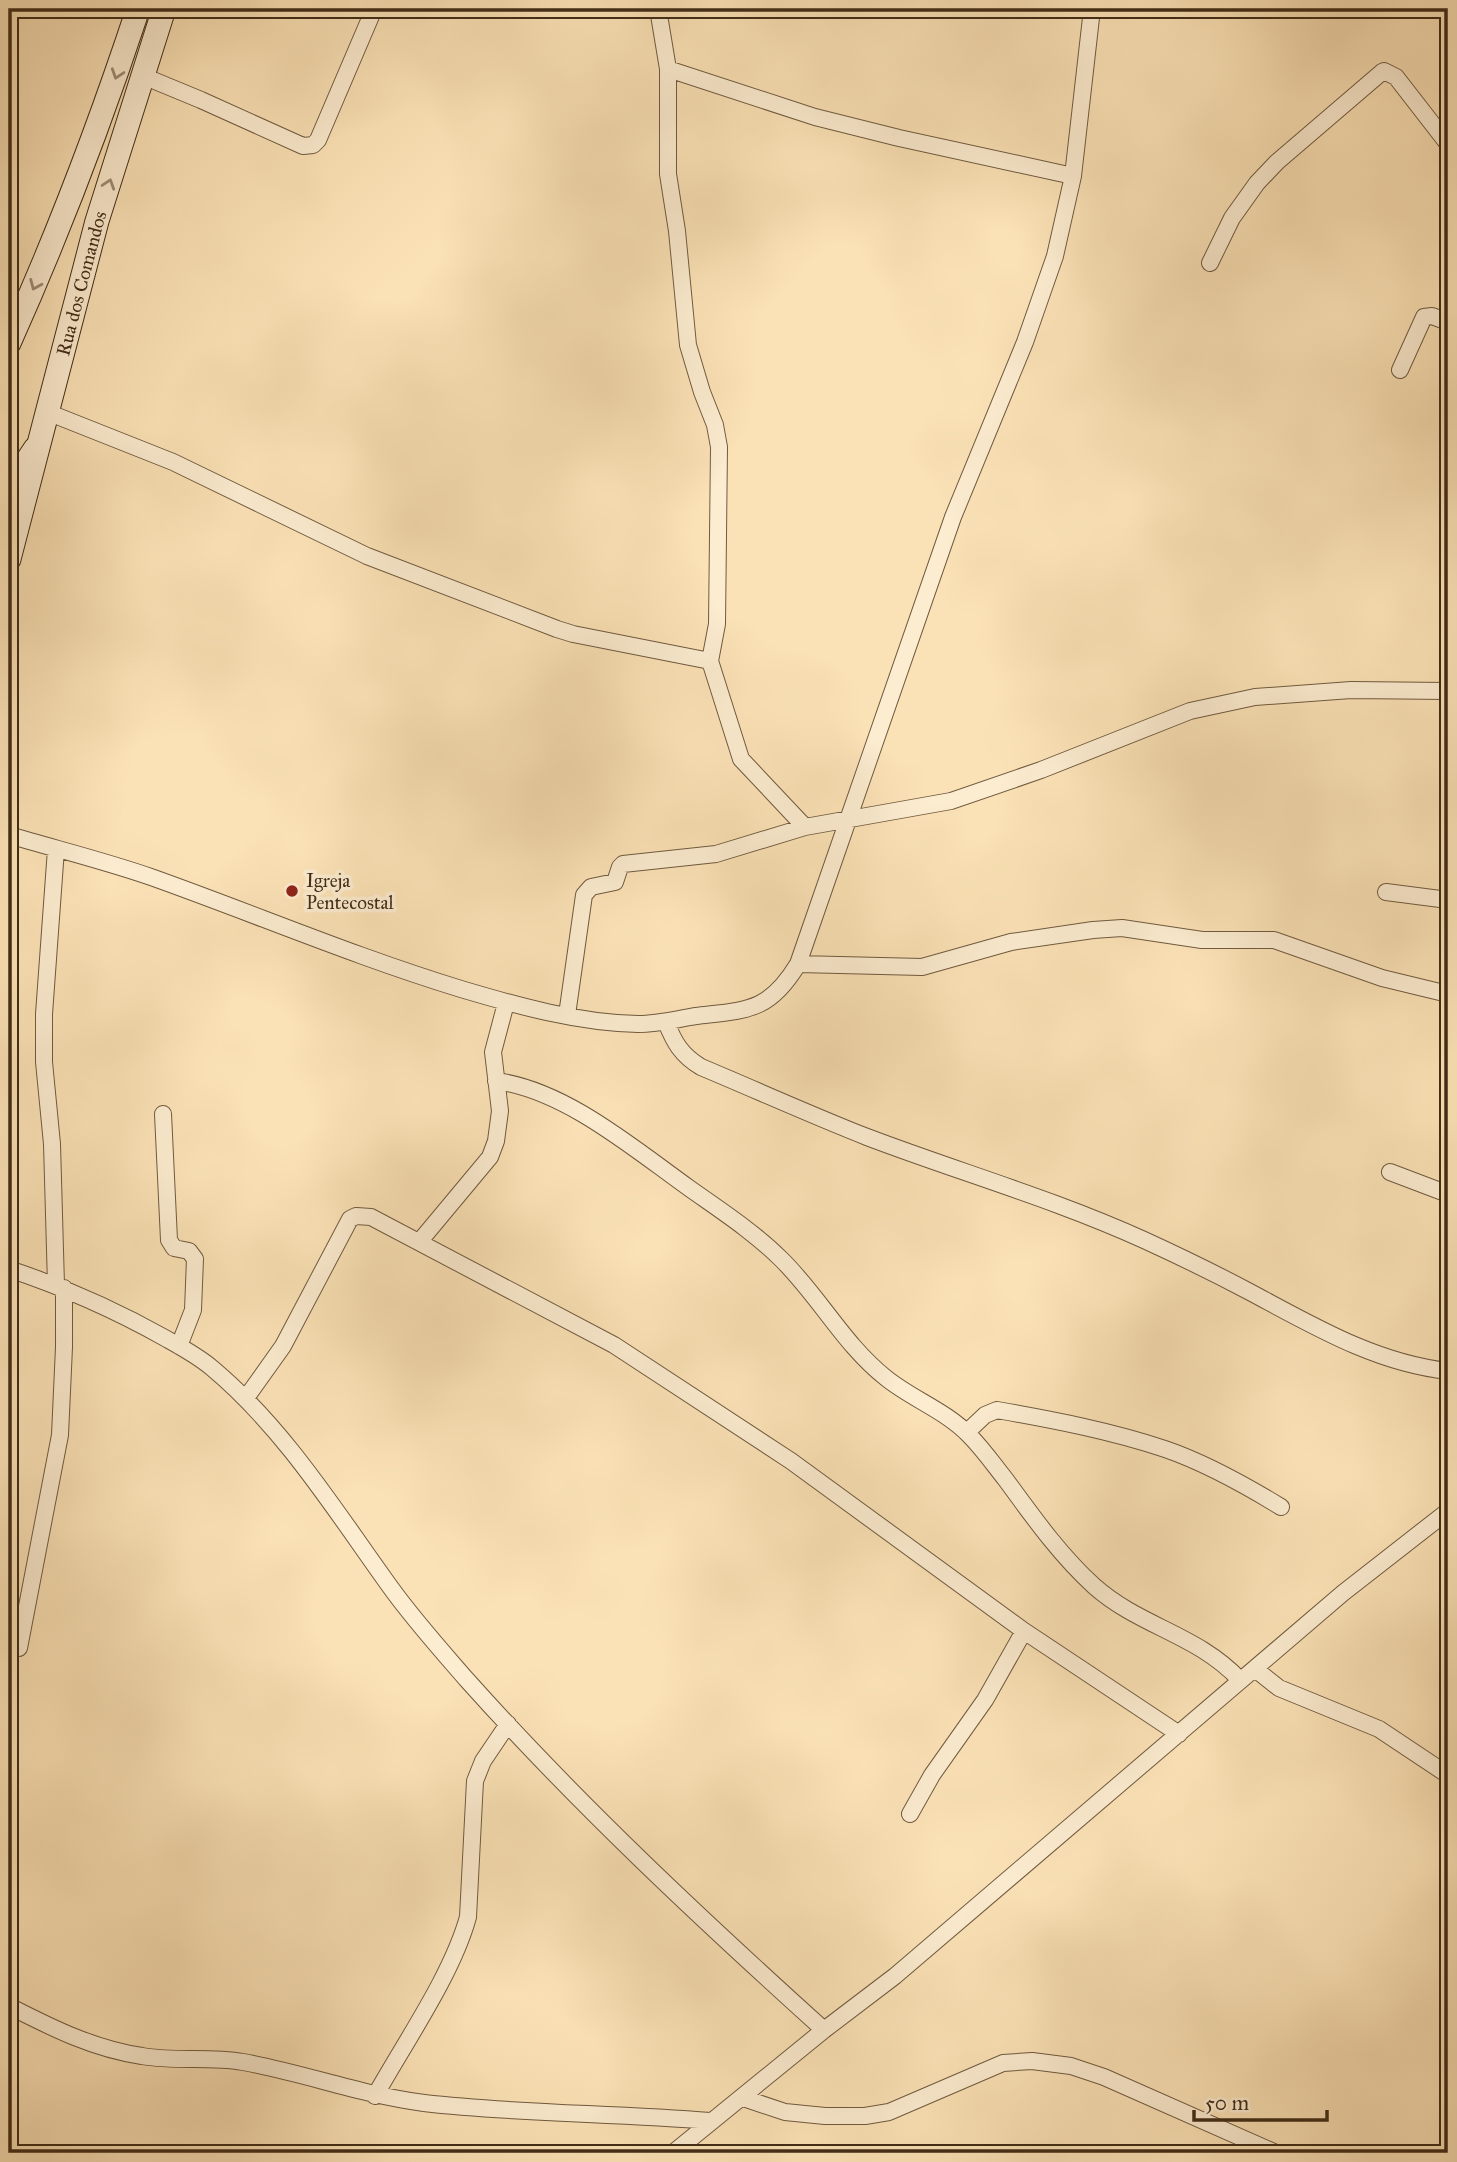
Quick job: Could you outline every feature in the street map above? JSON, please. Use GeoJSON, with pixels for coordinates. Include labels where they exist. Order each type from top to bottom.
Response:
{"type":"FeatureCollection","features":[{"type":"Feature","properties":{"kind":"main road","name":"Rua dos Comandos"},"geometry":{"type":"LineString","coordinates":[[9,342],[69,206],[138,9]]}},
{"type":"Feature","properties":{"kind":"main road","name":"Rua dos Comandos"},"geometry":{"type":"LineString","coordinates":[[9,557],[97,221],[164,9]]}},
{"type":"Feature","properties":{"kind":"main road"},"geometry":{"type":"LineString","coordinates":[[9,476],[23,467],[40,439]]}},
{"type":"Feature","properties":{"kind":"street"},"geometry":{"type":"LineString","coordinates":[[143,76],[303,146],[313,145],[318,140],[373,9]]}},
{"type":"Feature","properties":{"kind":"street"},"geometry":{"type":"LineString","coordinates":[[658,9],[668,69],[668,174],[677,231],[688,345],[715,425],[719,447],[717,624],[710,661],[741,759],[805,827]]}},
{"type":"Feature","properties":{"kind":"street"},"geometry":{"type":"LineString","coordinates":[[9,835],[149,876],[408,972],[506,1003],[611,1022],[666,1022],[754,1008],[769,1000],[785,985],[798,964],[953,517],[1025,342],[1055,256],[1073,176],[1092,9]]}},
{"type":"Feature","properties":{"kind":"street"},"geometry":{"type":"LineString","coordinates":[[668,69],[815,117],[1073,176]]}},
{"type":"Feature","properties":{"kind":"street"},"geometry":{"type":"LineString","coordinates":[[1210,263],[1232,218],[1257,184],[1278,162],[1382,72],[1395,78],[1448,144]]}},
{"type":"Feature","properties":{"kind":"street"},"geometry":{"type":"LineString","coordinates":[[1400,370],[1424,317],[1432,316],[1448,322]]}},
{"type":"Feature","properties":{"kind":"street"},"geometry":{"type":"LineString","coordinates":[[47,412],[173,461],[367,556],[557,629],[710,661]]}},
{"type":"Feature","properties":{"kind":"street"},"geometry":{"type":"LineString","coordinates":[[568,1015],[584,895],[588,890],[615,883],[623,864],[716,854],[805,827],[950,801],[1190,711],[1255,697],[1351,690],[1448,691]]}},
{"type":"Feature","properties":{"kind":"street"},"geometry":{"type":"LineString","coordinates":[[19,1647],[60,1435],[64,1347],[52,1144],[44,1062],[44,1014],[56,849]]}},
{"type":"Feature","properties":{"kind":"street"},"geometry":{"type":"LineString","coordinates":[[1386,892],[1448,900]]}},
{"type":"Feature","properties":{"kind":"street"},"geometry":{"type":"LineString","coordinates":[[798,964],[922,967],[1011,942],[1122,928],[1202,940],[1274,940],[1382,978],[1448,994]]}},
{"type":"Feature","properties":{"kind":"street"},"geometry":{"type":"LineString","coordinates":[[420,1241],[494,1149],[500,1111],[493,1052],[506,1003]]}},
{"type":"Feature","properties":{"kind":"street"},"geometry":{"type":"LineString","coordinates":[[666,1022],[676,1046],[683,1055],[701,1067],[866,1136],[1026,1193],[1142,1239],[1320,1330],[1376,1354],[1417,1366],[1448,1371]]}},
{"type":"Feature","properties":{"kind":"street"},"geometry":{"type":"LineString","coordinates":[[496,1080],[524,1087],[568,1105],[626,1142],[725,1213],[781,1259],[859,1353],[886,1379],[967,1432],[1068,1561],[1095,1587],[1126,1610],[1192,1642],[1219,1659],[1240,1680]]}},
{"type":"Feature","properties":{"kind":"street"},"geometry":{"type":"LineString","coordinates":[[163,1114],[169,1240],[174,1248],[189,1251],[195,1259],[193,1310],[180,1346]]}},
{"type":"Feature","properties":{"kind":"street"},"geometry":{"type":"LineString","coordinates":[[1390,1172],[1448,1194]]}},
{"type":"Feature","properties":{"kind":"street"},"geometry":{"type":"LineString","coordinates":[[246,1398],[283,1346],[350,1219],[356,1216],[372,1217],[645,1364],[791,1461],[1024,1631],[1179,1734]]}},
{"type":"Feature","properties":{"kind":"street"},"geometry":{"type":"LineString","coordinates":[[9,1269],[60,1287],[142,1325],[210,1366],[246,1398],[285,1442],[394,1592],[466,1679],[697,1915],[824,2030]]}},
{"type":"Feature","properties":{"kind":"street"},"geometry":{"type":"LineString","coordinates":[[967,1432],[985,1415],[998,1410],[1088,1428],[1167,1450],[1231,1478],[1281,1507]]}},
{"type":"Feature","properties":{"kind":"street"},"geometry":{"type":"LineString","coordinates":[[673,2153],[895,1976],[1343,1593],[1448,1511]]}},
{"type":"Feature","properties":{"kind":"street"},"geometry":{"type":"LineString","coordinates":[[910,1814],[932,1775],[985,1700],[1024,1631]]}},
{"type":"Feature","properties":{"kind":"street"},"geometry":{"type":"LineString","coordinates":[[1255,1668],[1279,1688],[1380,1729],[1448,1775]]}},
{"type":"Feature","properties":{"kind":"street"},"geometry":{"type":"LineString","coordinates":[[375,2096],[434,1992],[464,1930],[468,1917],[475,1781],[483,1761],[508,1724]]}},
{"type":"Feature","properties":{"kind":"street"},"geometry":{"type":"LineString","coordinates":[[9,2006],[58,2031],[102,2048],[144,2057],[243,2062],[375,2096],[426,2103],[547,2112],[633,2114],[710,2121]]}},
{"type":"Feature","properties":{"kind":"street"},"geometry":{"type":"LineString","coordinates":[[743,2098],[785,2112],[865,2116],[889,2112],[1003,2063],[1032,2061],[1071,2066],[1104,2077],[1276,2153]]}},
{"type":"Feature","properties":{"kind":"place","name":"Igreja Pentecostal"},"geometry":{"type":"Point","coordinates":[292,891]}}]}
